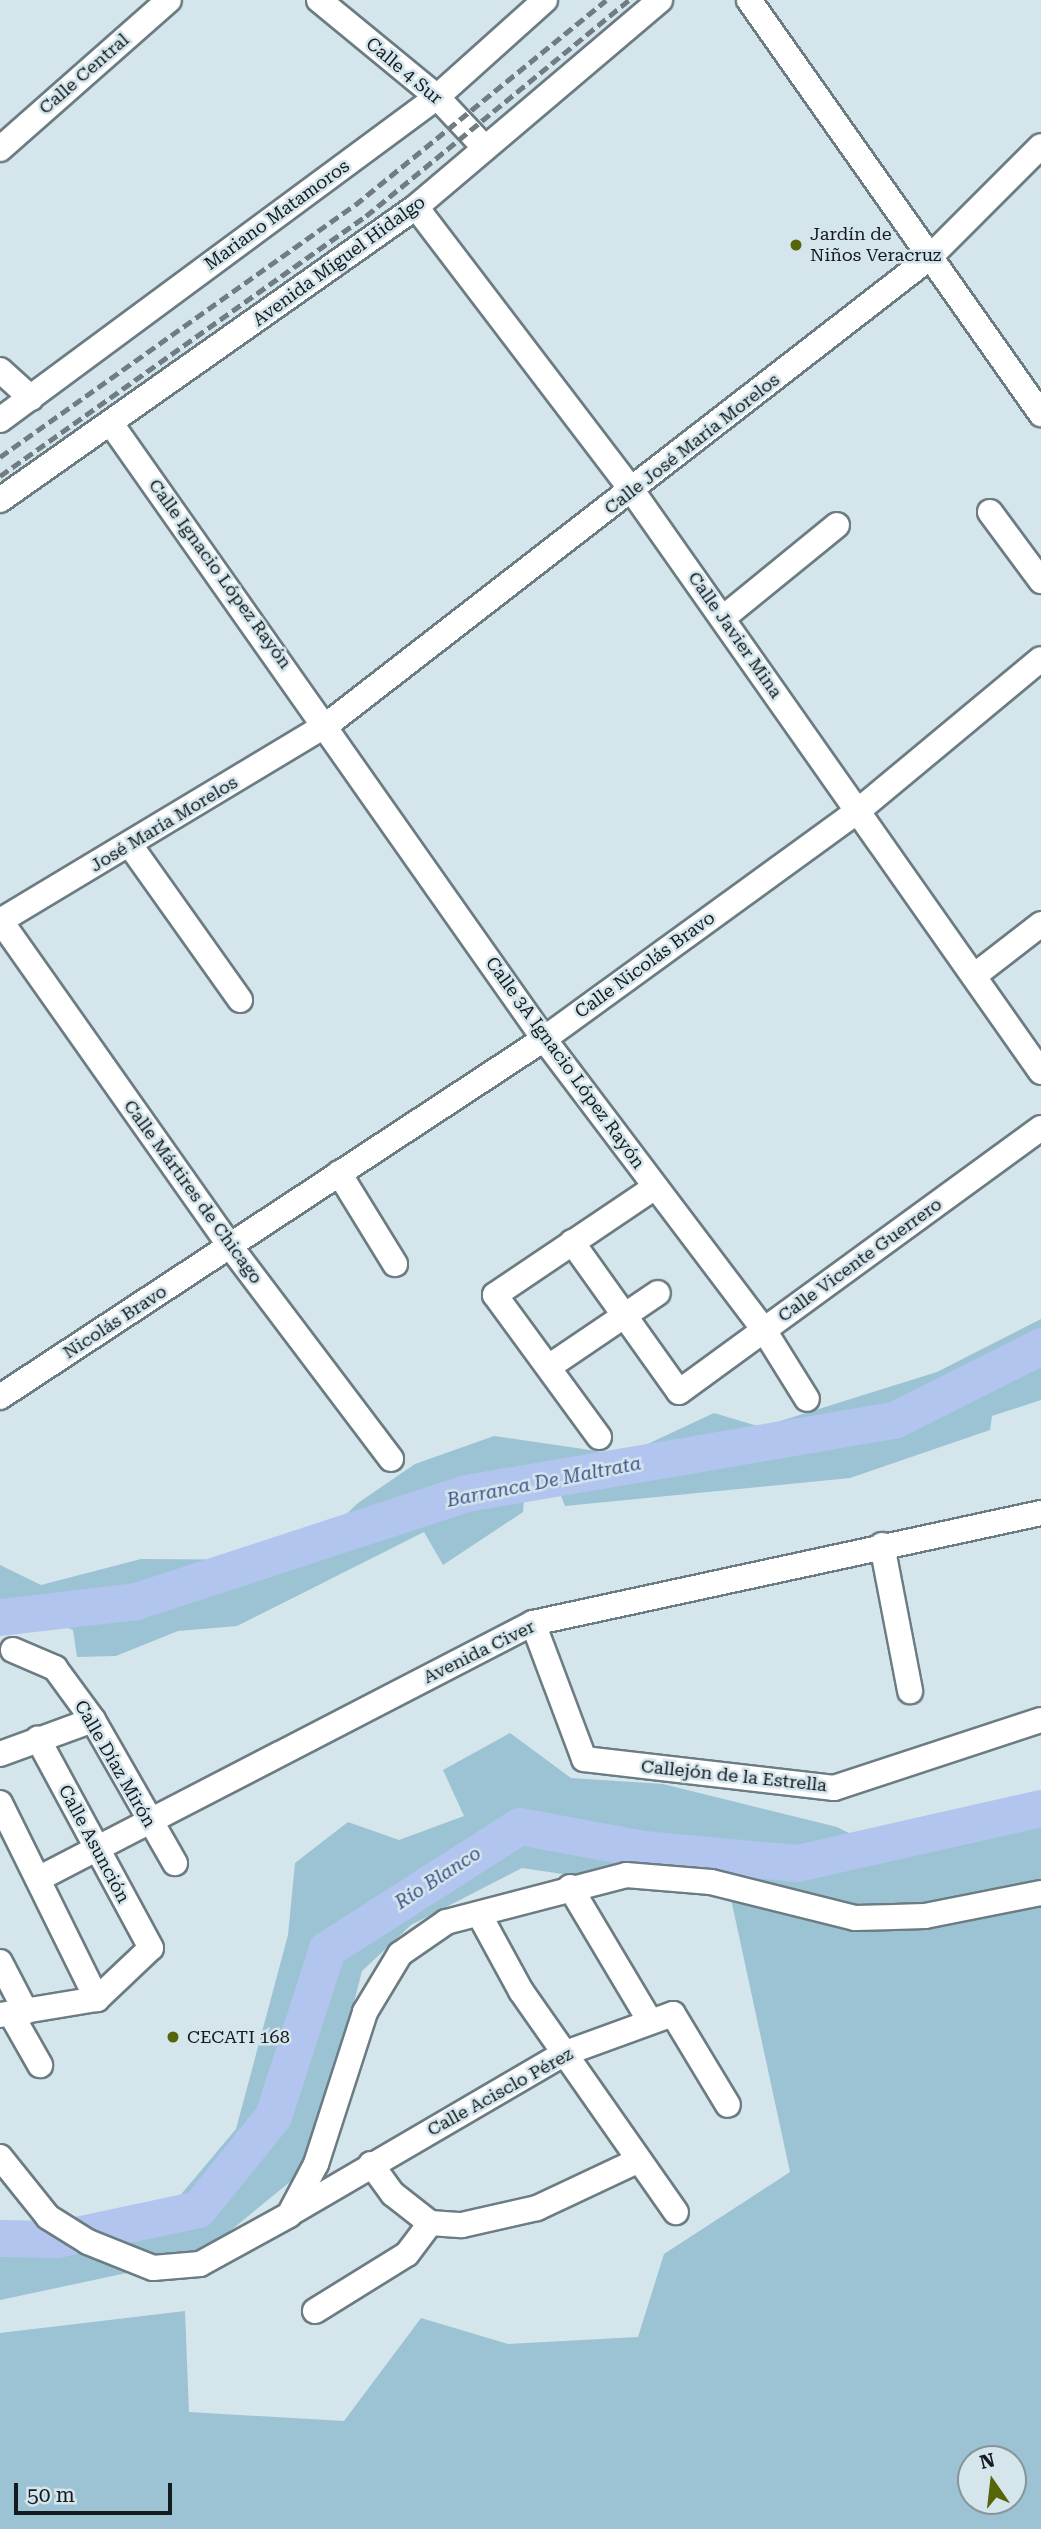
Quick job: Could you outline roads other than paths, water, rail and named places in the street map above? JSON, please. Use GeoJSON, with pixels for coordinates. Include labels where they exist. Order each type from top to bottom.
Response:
{"type":"FeatureCollection","features":[{"type":"Feature","properties":{"kind":"street","name":"Calle Central"},"geometry":{"type":"LineString","coordinates":[[0,149],[169,0]]}},
{"type":"Feature","properties":{"kind":"street","name":"Calle 4 Sur"},"geometry":{"type":"LineString","coordinates":[[318,0],[437,97],[485,148]]}},
{"type":"Feature","properties":{"kind":"street","name":"Mariano Matamoros"},"geometry":{"type":"LineString","coordinates":[[0,420],[437,97],[545,0]]}},
{"type":"Feature","properties":{"kind":"street","name":"Avenida Miguel Hidalgo"},"geometry":{"type":"LineString","coordinates":[[0,500],[112,425],[416,207],[660,0]]}},
{"type":"Feature","properties":{"kind":"street"},"geometry":{"type":"LineString","coordinates":[[749,0],[1041,414]]}},
{"type":"Feature","properties":{"kind":"street","name":"Calle José María Morelos"},"geometry":{"type":"LineString","coordinates":[[328,724],[633,492],[929,257],[1041,146]]}},
{"type":"Feature","properties":{"kind":"street","name":"Calle Javier Mina"},"geometry":{"type":"LineString","coordinates":[[416,207],[633,492],[1041,1072]]}},
{"type":"Feature","properties":{"kind":"street"},"geometry":{"type":"LineString","coordinates":[[0,370],[31,398]]}},
{"type":"Feature","properties":{"kind":"street","name":"Calle Ignacio López Rayón"},"geometry":{"type":"LineString","coordinates":[[112,425],[328,724]]}},
{"type":"Feature","properties":{"kind":"street"},"geometry":{"type":"LineString","coordinates":[[989,512],[1041,581]]}},
{"type":"Feature","properties":{"kind":"street"},"geometry":{"type":"LineString","coordinates":[[723,618],[837,525]]}},
{"type":"Feature","properties":{"kind":"street","name":"Calle Nicolás Bravo"},"geometry":{"type":"LineString","coordinates":[[230,1247],[544,1039],[859,810],[1041,659]]}},
{"type":"Feature","properties":{"kind":"street","name":"José María Morelos"},"geometry":{"type":"LineString","coordinates":[[0,921],[328,724]]}},
{"type":"Feature","properties":{"kind":"street","name":"Calle 3A Ignacio López Rayón"},"geometry":{"type":"LineString","coordinates":[[328,724],[544,1039],[764,1330],[807,1399]]}},
{"type":"Feature","properties":{"kind":"street"},"geometry":{"type":"LineString","coordinates":[[130,845],[240,1000]]}},
{"type":"Feature","properties":{"kind":"street","name":"Calle Mártires de Chicago"},"geometry":{"type":"LineString","coordinates":[[0,921],[230,1247],[391,1459]]}},
{"type":"Feature","properties":{"kind":"street"},"geometry":{"type":"LineString","coordinates":[[974,976],[1041,924]]}},
{"type":"Feature","properties":{"kind":"street","name":"Calle Vicente Guerrero"},"geometry":{"type":"LineString","coordinates":[[626,1316],[679,1392],[1041,1128]]}},
{"type":"Feature","properties":{"kind":"street"},"geometry":{"type":"LineString","coordinates":[[339,1173],[395,1264]]}},
{"type":"Feature","properties":{"kind":"street"},"geometry":{"type":"LineString","coordinates":[[599,1437],[550,1366],[495,1295],[655,1187]]}},
{"type":"Feature","properties":{"kind":"street"},"geometry":{"type":"LineString","coordinates":[[572,1242],[626,1316]]}},
{"type":"Feature","properties":{"kind":"street","name":"Nicolás Bravo"},"geometry":{"type":"LineString","coordinates":[[0,1397],[230,1247]]}},
{"type":"Feature","properties":{"kind":"street"},"geometry":{"type":"LineString","coordinates":[[550,1366],[658,1293]]}},
{"type":"Feature","properties":{"kind":"street","name":"Avenida Civer"},"geometry":{"type":"LineString","coordinates":[[38,1879],[533,1623],[882,1545],[1041,1513]]}},
{"type":"Feature","properties":{"kind":"street"},"geometry":{"type":"LineString","coordinates":[[882,1545],[909,1691]]}},
{"type":"Feature","properties":{"kind":"street","name":"Callejón de la Estrella"},"geometry":{"type":"LineString","coordinates":[[533,1623],[584,1759],[834,1788],[1041,1720]]}},
{"type":"Feature","properties":{"kind":"street","name":"Calle Díaz Mirón"},"geometry":{"type":"LineString","coordinates":[[13,1650],[55,1668],[93,1720],[146,1821],[175,1864]]}},
{"type":"Feature","properties":{"kind":"street"},"geometry":{"type":"LineString","coordinates":[[0,1754],[93,1720]]}},
{"type":"Feature","properties":{"kind":"street","name":"Calle Asunción"},"geometry":{"type":"LineString","coordinates":[[38,1740],[151,1948],[97,1999]]}},
{"type":"Feature","properties":{"kind":"street"},"geometry":{"type":"LineString","coordinates":[[0,1803],[97,1999],[12,2014]]}},
{"type":"Feature","properties":{"kind":"street"},"geometry":{"type":"LineString","coordinates":[[289,2215],[316,2164],[365,2012],[400,1954],[446,1922],[570,1886],[626,1875],[711,1882],[855,1918],[925,1916],[1041,1893]]}},
{"type":"Feature","properties":{"kind":"street"},"geometry":{"type":"LineString","coordinates":[[570,1886],[728,2105]]}},
{"type":"Feature","properties":{"kind":"street"},"geometry":{"type":"LineString","coordinates":[[479,1914],[563,2054],[676,2212]]}},
{"type":"Feature","properties":{"kind":"street"},"geometry":{"type":"LineString","coordinates":[[0,1962],[12,2014],[40,2065]]}},
{"type":"Feature","properties":{"kind":"street","name":"Calle Acisclo Pérez"},"geometry":{"type":"LineString","coordinates":[[0,2157],[48,2217],[88,2242],[153,2268],[200,2264],[289,2215],[371,2164],[563,2054],[662,2017]]}},
{"type":"Feature","properties":{"kind":"street"},"geometry":{"type":"LineString","coordinates":[[371,2164],[393,2194],[430,2222],[462,2225],[537,2208],[637,2161]]}},
{"type":"Feature","properties":{"kind":"street"},"geometry":{"type":"LineString","coordinates":[[314,2311],[407,2254],[430,2222]]}},
{"type":"Feature","properties":{"kind":"waterway","name":"Barranca De Maltrata"},"geometry":{"type":"LineString","coordinates":[[0,1617],[136,1601],[466,1493],[894,1420],[1041,1346]]}},
{"type":"Feature","properties":{"kind":"waterway","name":"Río Blanco"},"geometry":{"type":"LineString","coordinates":[[0,2238],[57,2239],[198,2209],[273,2116],[327,1949],[519,1826],[643,1849],[797,1863],[1041,1808]]}},
{"type":"Feature","properties":{"kind":"railway"},"geometry":{"type":"LineString","coordinates":[[0,457],[355,205],[606,0]]}},
{"type":"Feature","properties":{"kind":"railway"},"geometry":{"type":"LineString","coordinates":[[0,476],[366,216],[629,0]]}},
{"type":"Feature","properties":{"kind":"place","name":"Jardín de Niños Veracruz"},"geometry":{"type":"Point","coordinates":[796,245]}},
{"type":"Feature","properties":{"kind":"place","name":"CECATI 168"},"geometry":{"type":"Point","coordinates":[173,2037]}}]}
